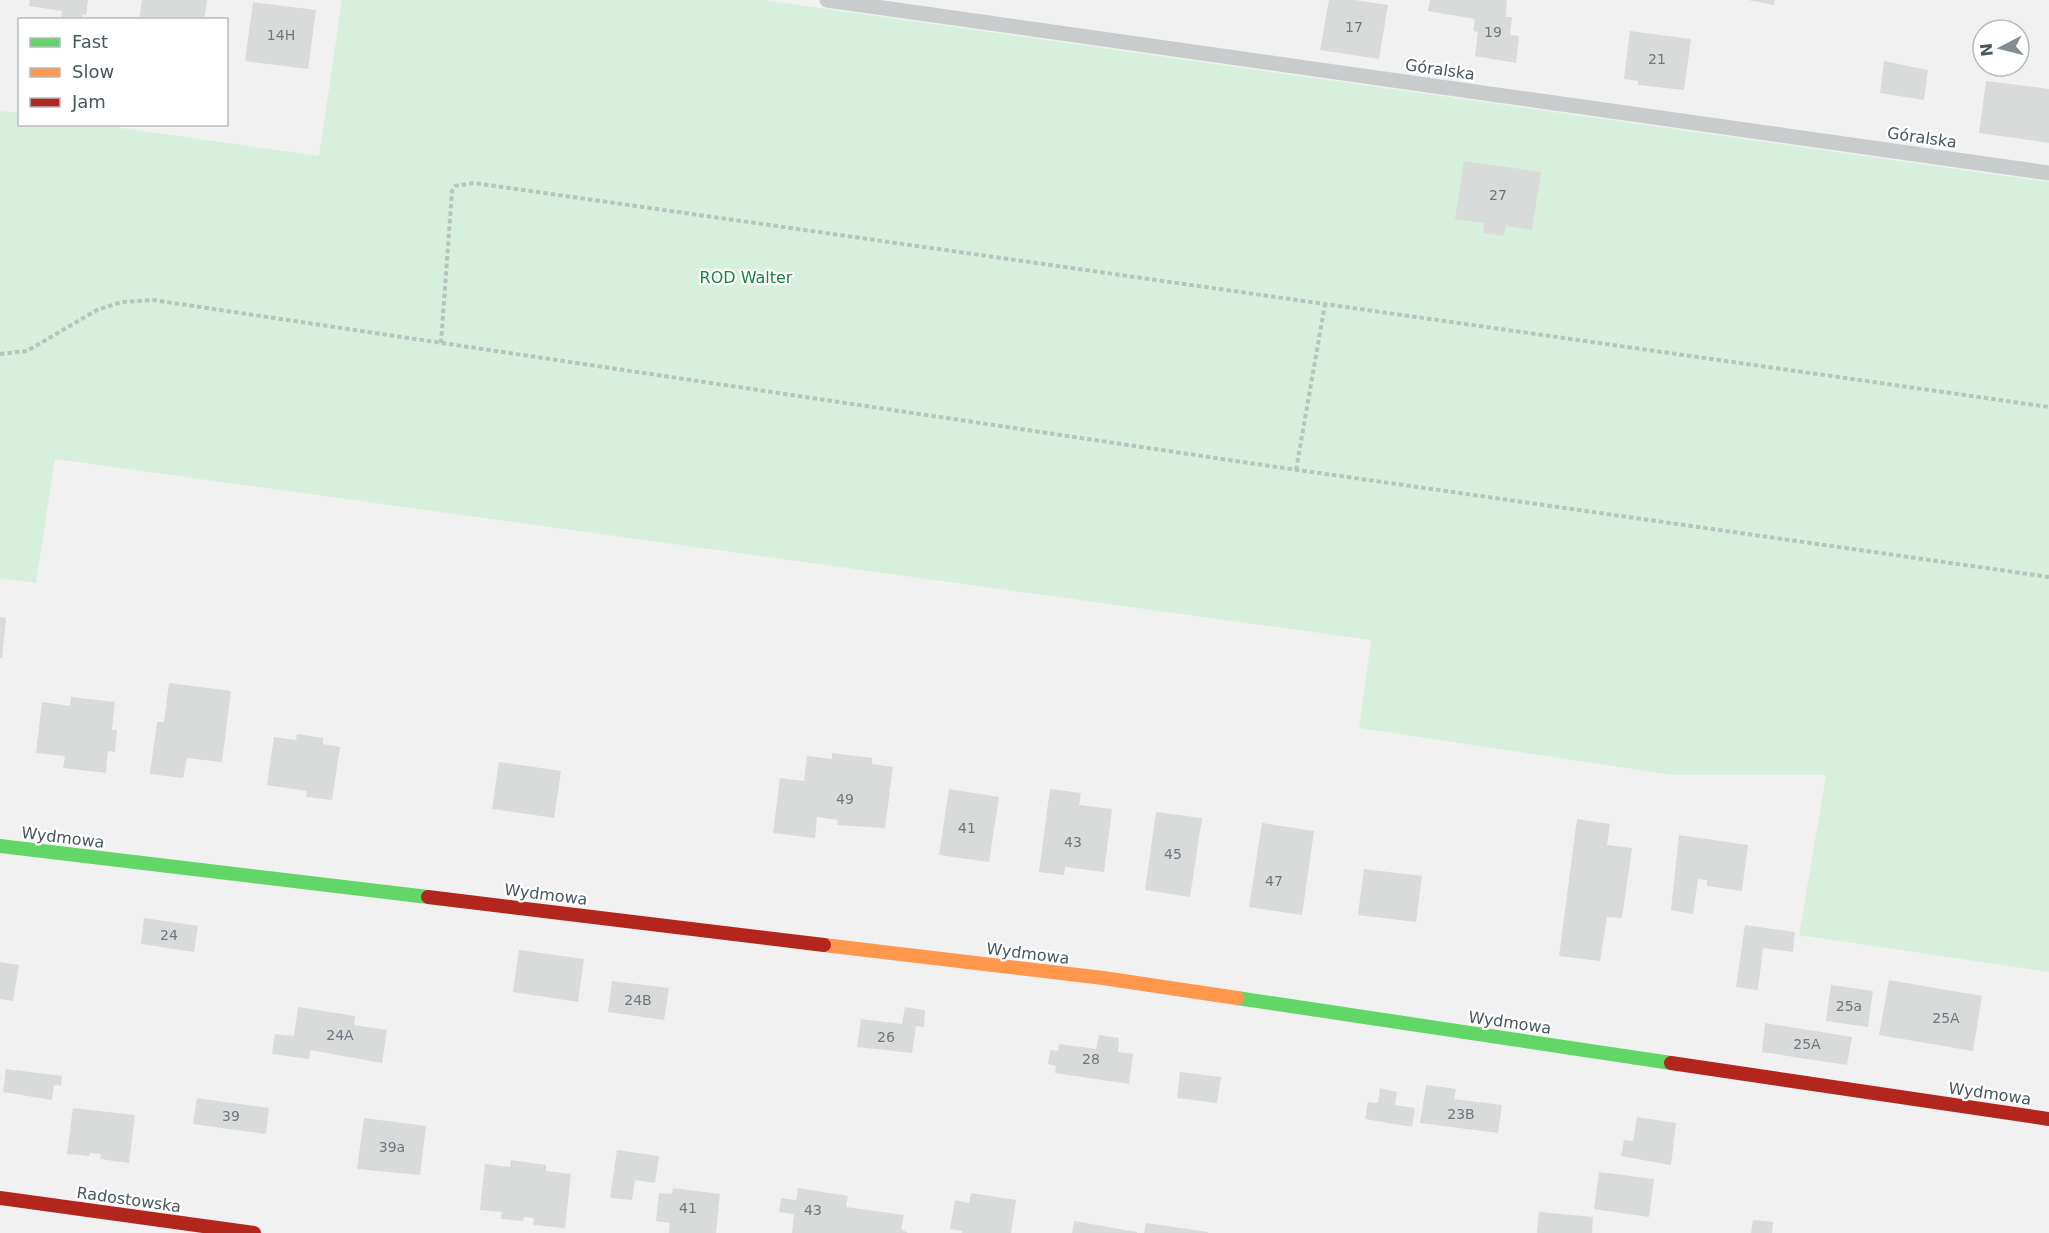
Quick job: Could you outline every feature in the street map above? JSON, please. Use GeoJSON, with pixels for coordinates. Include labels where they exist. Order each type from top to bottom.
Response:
{"type":"FeatureCollection","features":[{"type":"Feature","properties":{"kind":"street","name":"Wydmowa"},"geometry":{"type":"LineString","coordinates":[[0,846],[1103,978],[2049,1119]]}},
{"type":"Feature","properties":{"kind":"street","name":"Radostowska"},"geometry":{"type":"LineString","coordinates":[[0,1198],[254,1233]]}},
{"type":"Feature","properties":{"kind":"lane","name":"Góralska"},"geometry":{"type":"LineString","coordinates":[[827,0],[2049,173]]}},
{"type":"Feature","properties":{"kind":"path"},"geometry":{"type":"LineString","coordinates":[[441,343],[452,191],[455,186],[464,184],[2049,407]]}},
{"type":"Feature","properties":{"kind":"path"},"geometry":{"type":"LineString","coordinates":[[0,354],[27,351],[97,310],[122,302],[153,300],[1296,470],[2049,577]]}},
{"type":"Feature","properties":{"kind":"path"},"geometry":{"type":"LineString","coordinates":[[1296,470],[1325,304]]}},
{"type":"Feature","properties":{"kind":"green space","name":"ROD Walter"},"geometry":{"type":"Polygon","coordinates":[[[342,0],[763,0],[2049,182],[2049,972],[1799,935],[1826,775],[1673,775],[1359,728],[1371,640],[55,459],[36,583],[0,578],[0,111],[18,113],[18,126],[107,126],[319,156],[342,0]]]}},
{"type":"Feature","properties":{"kind":"building"},"geometry":{"type":"Polygon","coordinates":[[[30,0],[88,0],[86,15],[83,14],[82,18],[61,18],[62,11],[29,6],[30,0]]]}},
{"type":"Feature","properties":{"kind":"building"},"geometry":{"type":"Polygon","coordinates":[[[142,0],[207,0],[204,18],[139,18],[142,0]]]}},
{"type":"Feature","properties":{"kind":"building"},"geometry":{"type":"Polygon","coordinates":[[[1329,0],[1355,0],[1388,5],[1379,59],[1320,50],[1329,0]]]}},
{"type":"Feature","properties":{"kind":"building"},"geometry":{"type":"Polygon","coordinates":[[[1430,0],[1507,0],[1506,17],[1512,17],[1510,35],[1519,36],[1516,63],[1475,56],[1478,32],[1473,31],[1475,19],[1428,11],[1430,0]]]}},
{"type":"Feature","properties":{"kind":"building"},"geometry":{"type":"Polygon","coordinates":[[[1748,0],[1775,0],[1774,5],[1748,0]]]}},
{"type":"Feature","properties":{"kind":"building"},"geometry":{"type":"Polygon","coordinates":[[[253,2],[316,10],[308,69],[245,61],[253,2]]]}},
{"type":"Feature","properties":{"kind":"building"},"geometry":{"type":"Polygon","coordinates":[[[1630,31],[1691,39],[1684,90],[1638,85],[1638,81],[1624,79],[1630,31]]]}},
{"type":"Feature","properties":{"kind":"building"},"geometry":{"type":"Polygon","coordinates":[[[1884,61],[1928,70],[1924,100],[1880,93],[1884,61]]]}},
{"type":"Feature","properties":{"kind":"building"},"geometry":{"type":"Polygon","coordinates":[[[1986,81],[2049,89],[2049,143],[1979,133],[1986,81]]]}},
{"type":"Feature","properties":{"kind":"building"},"geometry":{"type":"Polygon","coordinates":[[[1464,161],[1541,172],[1532,230],[1506,226],[1504,236],[1483,233],[1484,223],[1455,219],[1464,161]]]}},
{"type":"Feature","properties":{"kind":"building"},"geometry":{"type":"Polygon","coordinates":[[[0,617],[6,618],[2,658],[0,658],[0,617]]]}},
{"type":"Feature","properties":{"kind":"building"},"geometry":{"type":"Polygon","coordinates":[[[169,683],[231,691],[222,762],[187,758],[183,778],[150,774],[157,722],[164,722],[169,683]]]}},
{"type":"Feature","properties":{"kind":"building"},"geometry":{"type":"Polygon","coordinates":[[[71,697],[115,702],[112,730],[117,730],[115,752],[108,751],[106,773],[63,768],[65,756],[36,753],[42,702],[70,706],[71,697]]]}},
{"type":"Feature","properties":{"kind":"building"},"geometry":{"type":"Polygon","coordinates":[[[297,734],[323,738],[323,744],[340,747],[332,800],[306,797],[307,791],[267,785],[274,737],[296,740],[297,734]]]}},
{"type":"Feature","properties":{"kind":"building"},"geometry":{"type":"Polygon","coordinates":[[[832,753],[872,758],[872,764],[893,767],[885,828],[837,825],[838,820],[817,817],[815,838],[773,833],[780,778],[804,781],[807,756],[832,759],[832,753]]]}},
{"type":"Feature","properties":{"kind":"building"},"geometry":{"type":"Polygon","coordinates":[[[499,762],[561,771],[554,818],[492,809],[499,762]]]}},
{"type":"Feature","properties":{"kind":"building"},"geometry":{"type":"Polygon","coordinates":[[[949,789],[999,797],[989,862],[939,855],[949,789]]]}},
{"type":"Feature","properties":{"kind":"building"},"geometry":{"type":"Polygon","coordinates":[[[1050,789],[1081,793],[1079,805],[1112,809],[1104,872],[1065,867],[1064,875],[1039,872],[1050,789]]]}},
{"type":"Feature","properties":{"kind":"building"},"geometry":{"type":"Polygon","coordinates":[[[1156,812],[1202,818],[1190,897],[1145,890],[1156,812]]]}},
{"type":"Feature","properties":{"kind":"building"},"geometry":{"type":"Polygon","coordinates":[[[1577,819],[1610,824],[1607,845],[1632,848],[1622,918],[1607,917],[1600,961],[1559,956],[1577,819]]]}},
{"type":"Feature","properties":{"kind":"building"},"geometry":{"type":"Polygon","coordinates":[[[1262,823],[1314,831],[1302,915],[1249,907],[1262,823]]]}},
{"type":"Feature","properties":{"kind":"building"},"geometry":{"type":"Polygon","coordinates":[[[1679,835],[1748,845],[1742,891],[1707,886],[1707,880],[1698,879],[1693,914],[1671,910],[1679,835]]]}},
{"type":"Feature","properties":{"kind":"building"},"geometry":{"type":"Polygon","coordinates":[[[1364,869],[1422,876],[1416,922],[1358,915],[1364,869]]]}},
{"type":"Feature","properties":{"kind":"building"},"geometry":{"type":"Polygon","coordinates":[[[144,918],[198,926],[194,952],[141,944],[144,918]]]}},
{"type":"Feature","properties":{"kind":"building"},"geometry":{"type":"Polygon","coordinates":[[[1745,925],[1795,932],[1793,952],[1763,948],[1758,990],[1736,987],[1745,925]]]}},
{"type":"Feature","properties":{"kind":"building"},"geometry":{"type":"Polygon","coordinates":[[[519,950],[584,959],[578,1002],[513,992],[519,950]]]}},
{"type":"Feature","properties":{"kind":"building"},"geometry":{"type":"Polygon","coordinates":[[[0,962],[19,965],[13,1001],[0,999],[0,962]]]}},
{"type":"Feature","properties":{"kind":"building"},"geometry":{"type":"Polygon","coordinates":[[[1889,980],[1982,996],[1973,1051],[1879,1035],[1889,980]]]}},
{"type":"Feature","properties":{"kind":"building"},"geometry":{"type":"Polygon","coordinates":[[[612,981],[669,988],[664,1020],[608,1012],[612,981]]]}},
{"type":"Feature","properties":{"kind":"building"},"geometry":{"type":"Polygon","coordinates":[[[1831,985],[1873,991],[1868,1027],[1826,1021],[1831,985]]]}},
{"type":"Feature","properties":{"kind":"building"},"geometry":{"type":"Polygon","coordinates":[[[298,1007],[355,1016],[354,1025],[387,1030],[382,1063],[310,1050],[309,1059],[272,1054],[275,1034],[294,1036],[298,1007]]]}},
{"type":"Feature","properties":{"kind":"building"},"geometry":{"type":"Polygon","coordinates":[[[905,1007],[925,1010],[924,1027],[916,1026],[912,1053],[857,1047],[861,1019],[902,1024],[905,1007]]]}},
{"type":"Feature","properties":{"kind":"building"},"geometry":{"type":"Polygon","coordinates":[[[1765,1023],[1852,1037],[1847,1065],[1762,1052],[1765,1023]]]}},
{"type":"Feature","properties":{"kind":"building"},"geometry":{"type":"Polygon","coordinates":[[[1099,1035],[1119,1038],[1118,1052],[1133,1054],[1129,1084],[1055,1073],[1056,1066],[1048,1064],[1050,1050],[1058,1051],[1059,1044],[1096,1049],[1099,1035]]]}},
{"type":"Feature","properties":{"kind":"building"},"geometry":{"type":"Polygon","coordinates":[[[6,1069],[62,1076],[61,1086],[54,1085],[52,1100],[3,1092],[6,1069]]]}},
{"type":"Feature","properties":{"kind":"building"},"geometry":{"type":"Polygon","coordinates":[[[1180,1072],[1221,1077],[1217,1103],[1177,1098],[1180,1072]]]}},
{"type":"Feature","properties":{"kind":"building"},"geometry":{"type":"Polygon","coordinates":[[[1426,1085],[1456,1089],[1454,1099],[1502,1105],[1498,1133],[1420,1123],[1426,1085]]]}},
{"type":"Feature","properties":{"kind":"building"},"geometry":{"type":"Polygon","coordinates":[[[1380,1088],[1397,1092],[1395,1105],[1415,1108],[1412,1127],[1365,1119],[1368,1102],[1378,1103],[1380,1088]]]}},
{"type":"Feature","properties":{"kind":"building"},"geometry":{"type":"Polygon","coordinates":[[[197,1098],[269,1108],[266,1134],[193,1124],[197,1098]]]}},
{"type":"Feature","properties":{"kind":"building"},"geometry":{"type":"Polygon","coordinates":[[[73,1108],[135,1115],[129,1163],[100,1159],[101,1154],[90,1153],[89,1156],[67,1154],[73,1108]]]}},
{"type":"Feature","properties":{"kind":"building"},"geometry":{"type":"Polygon","coordinates":[[[1637,1117],[1676,1123],[1671,1165],[1621,1156],[1624,1140],[1633,1141],[1637,1117]]]}},
{"type":"Feature","properties":{"kind":"building"},"geometry":{"type":"Polygon","coordinates":[[[364,1118],[426,1126],[420,1175],[357,1169],[364,1118]]]}},
{"type":"Feature","properties":{"kind":"building"},"geometry":{"type":"Polygon","coordinates":[[[617,1150],[659,1156],[655,1183],[635,1180],[632,1200],[610,1198],[617,1150]]]}},
{"type":"Feature","properties":{"kind":"building"},"geometry":{"type":"Polygon","coordinates":[[[511,1160],[546,1165],[546,1171],[571,1174],[565,1228],[533,1225],[534,1218],[524,1217],[523,1221],[501,1219],[502,1212],[480,1210],[485,1164],[510,1167],[511,1160]]]}},
{"type":"Feature","properties":{"kind":"building"},"geometry":{"type":"Polygon","coordinates":[[[1599,1172],[1654,1179],[1649,1217],[1594,1209],[1599,1172]]]}},
{"type":"Feature","properties":{"kind":"building"},"geometry":{"type":"Polygon","coordinates":[[[673,1188],[720,1194],[716,1233],[669,1233],[670,1223],[656,1221],[659,1193],[672,1194],[673,1188]]]}},
{"type":"Feature","properties":{"kind":"building"},"geometry":{"type":"Polygon","coordinates":[[[798,1188],[848,1196],[846,1207],[904,1215],[901,1229],[908,1233],[792,1233],[794,1214],[779,1212],[781,1198],[796,1200],[798,1188]]]}},
{"type":"Feature","properties":{"kind":"building"},"geometry":{"type":"Polygon","coordinates":[[[971,1193],[1016,1200],[1011,1233],[962,1233],[962,1231],[950,1229],[955,1200],[969,1203],[971,1193]]]}},
{"type":"Feature","properties":{"kind":"building"},"geometry":{"type":"Polygon","coordinates":[[[1539,1212],[1593,1217],[1592,1233],[1537,1233],[1539,1212]]]}},
{"type":"Feature","properties":{"kind":"building"},"geometry":{"type":"Polygon","coordinates":[[[1753,1220],[1773,1222],[1772,1233],[1751,1233],[1753,1220]]]}},
{"type":"Feature","properties":{"kind":"building"},"geometry":{"type":"Polygon","coordinates":[[[1074,1221],[1137,1232],[1137,1233],[1072,1233],[1074,1221]]]}},
{"type":"Feature","properties":{"kind":"building"},"geometry":{"type":"Polygon","coordinates":[[[1146,1223],[1208,1232],[1208,1233],[1144,1233],[1146,1223]]]}},
{"type":"Feature","properties":{"kind":"traffic: fast"},"geometry":{"type":"LineString","coordinates":[[0,846],[428,897]]}},
{"type":"Feature","properties":{"kind":"traffic: fast"},"geometry":{"type":"LineString","coordinates":[[1237,998],[1671,1063]]}},
{"type":"Feature","properties":{"kind":"traffic: slow"},"geometry":{"type":"LineString","coordinates":[[824,945],[1103,978],[1237,998]]}},
{"type":"Feature","properties":{"kind":"traffic: jam"},"geometry":{"type":"LineString","coordinates":[[428,897],[824,945]]}},
{"type":"Feature","properties":{"kind":"traffic: jam"},"geometry":{"type":"LineString","coordinates":[[1671,1063],[2049,1119]]}},
{"type":"Feature","properties":{"kind":"traffic: jam"},"geometry":{"type":"LineString","coordinates":[[0,1198],[254,1233]]}}]}
